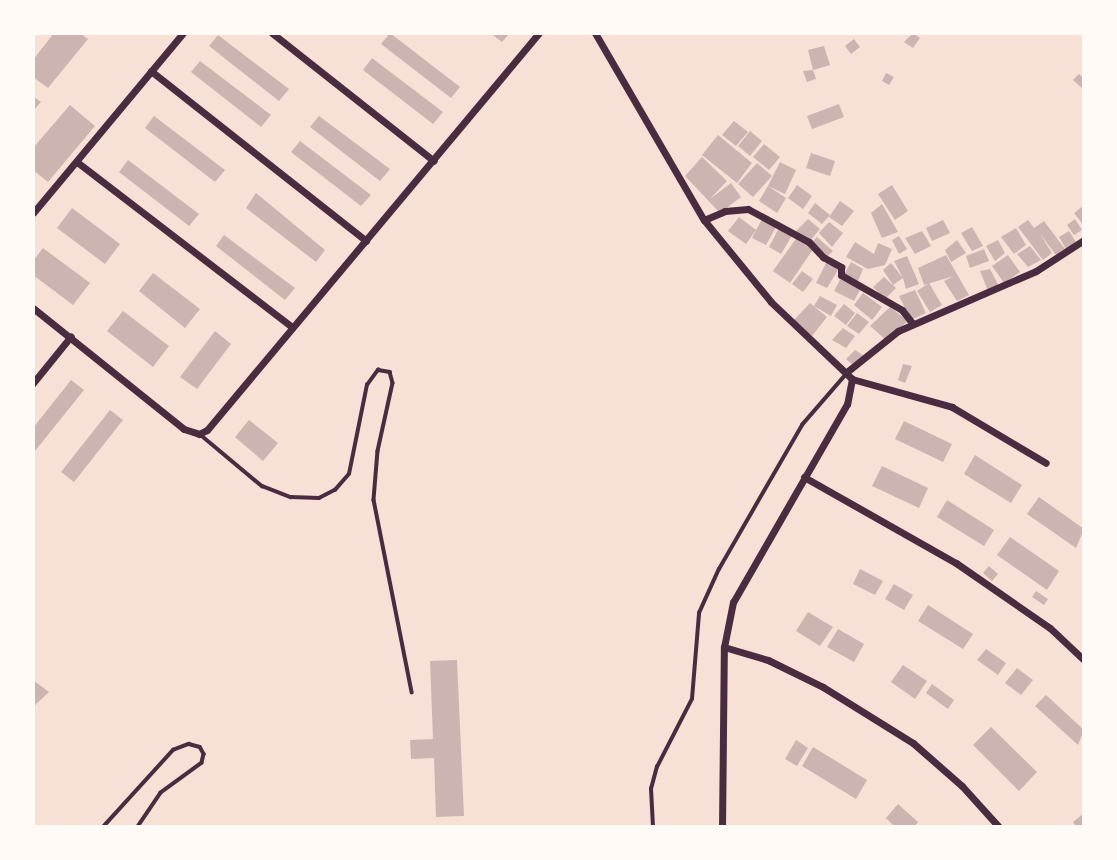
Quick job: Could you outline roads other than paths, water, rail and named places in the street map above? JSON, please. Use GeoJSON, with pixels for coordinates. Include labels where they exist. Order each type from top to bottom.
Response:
{"type":"FeatureCollection","features":[{"type":"Feature","properties":{"kind":"street"},"geometry":{"type":"LineString","coordinates":[[33,213],[183,33]]}},
{"type":"Feature","properties":{"kind":"street"},"geometry":{"type":"LineString","coordinates":[[272,33],[434,161]]}},
{"type":"Feature","properties":{"kind":"street"},"geometry":{"type":"LineString","coordinates":[[33,308],[184,429],[199,434],[207,430],[539,33]]}},
{"type":"Feature","properties":{"kind":"street"},"geometry":{"type":"LineString","coordinates":[[595,33],[704,220],[771,302],[850,375],[952,407],[1046,463]]}},
{"type":"Feature","properties":{"kind":"street"},"geometry":{"type":"LineString","coordinates":[[151,71],[366,241]]}},
{"type":"Feature","properties":{"kind":"street"},"geometry":{"type":"LineString","coordinates":[[77,162],[292,327]]}},
{"type":"Feature","properties":{"kind":"street"},"geometry":{"type":"LineString","coordinates":[[704,220],[725,211],[747,209],[809,242],[823,257],[841,267],[841,275],[902,310],[912,323]]}},
{"type":"Feature","properties":{"kind":"street"},"geometry":{"type":"LineString","coordinates":[[722,827],[724,647],[733,602],[848,404],[850,375],[912,323],[1036,271],[1084,240]]}},
{"type":"Feature","properties":{"kind":"street"},"geometry":{"type":"LineString","coordinates":[[33,383],[71,336]]}},
{"type":"Feature","properties":{"kind":"street"},"geometry":{"type":"LineString","coordinates":[[804,477],[956,563],[1050,628],[1084,660]]}},
{"type":"Feature","properties":{"kind":"street"},"geometry":{"type":"LineString","coordinates":[[724,647],[768,660],[823,687],[913,743],[999,827]]}},
{"type":"Feature","properties":{"kind":"lane"},"geometry":{"type":"LineString","coordinates":[[199,434],[262,486],[291,497],[319,498],[335,490],[349,474],[367,384],[375,372],[390,372],[392,391],[378,451],[374,500],[412,692]]}},
{"type":"Feature","properties":{"kind":"lane"},"geometry":{"type":"LineString","coordinates":[[653,827],[650,789],[692,699],[699,613],[719,569],[802,425],[850,375]]}},
{"type":"Feature","properties":{"kind":"lane"},"geometry":{"type":"LineString","coordinates":[[103,827],[173,750],[189,744],[200,747],[204,754],[202,763],[161,793],[138,827]]}}]}
